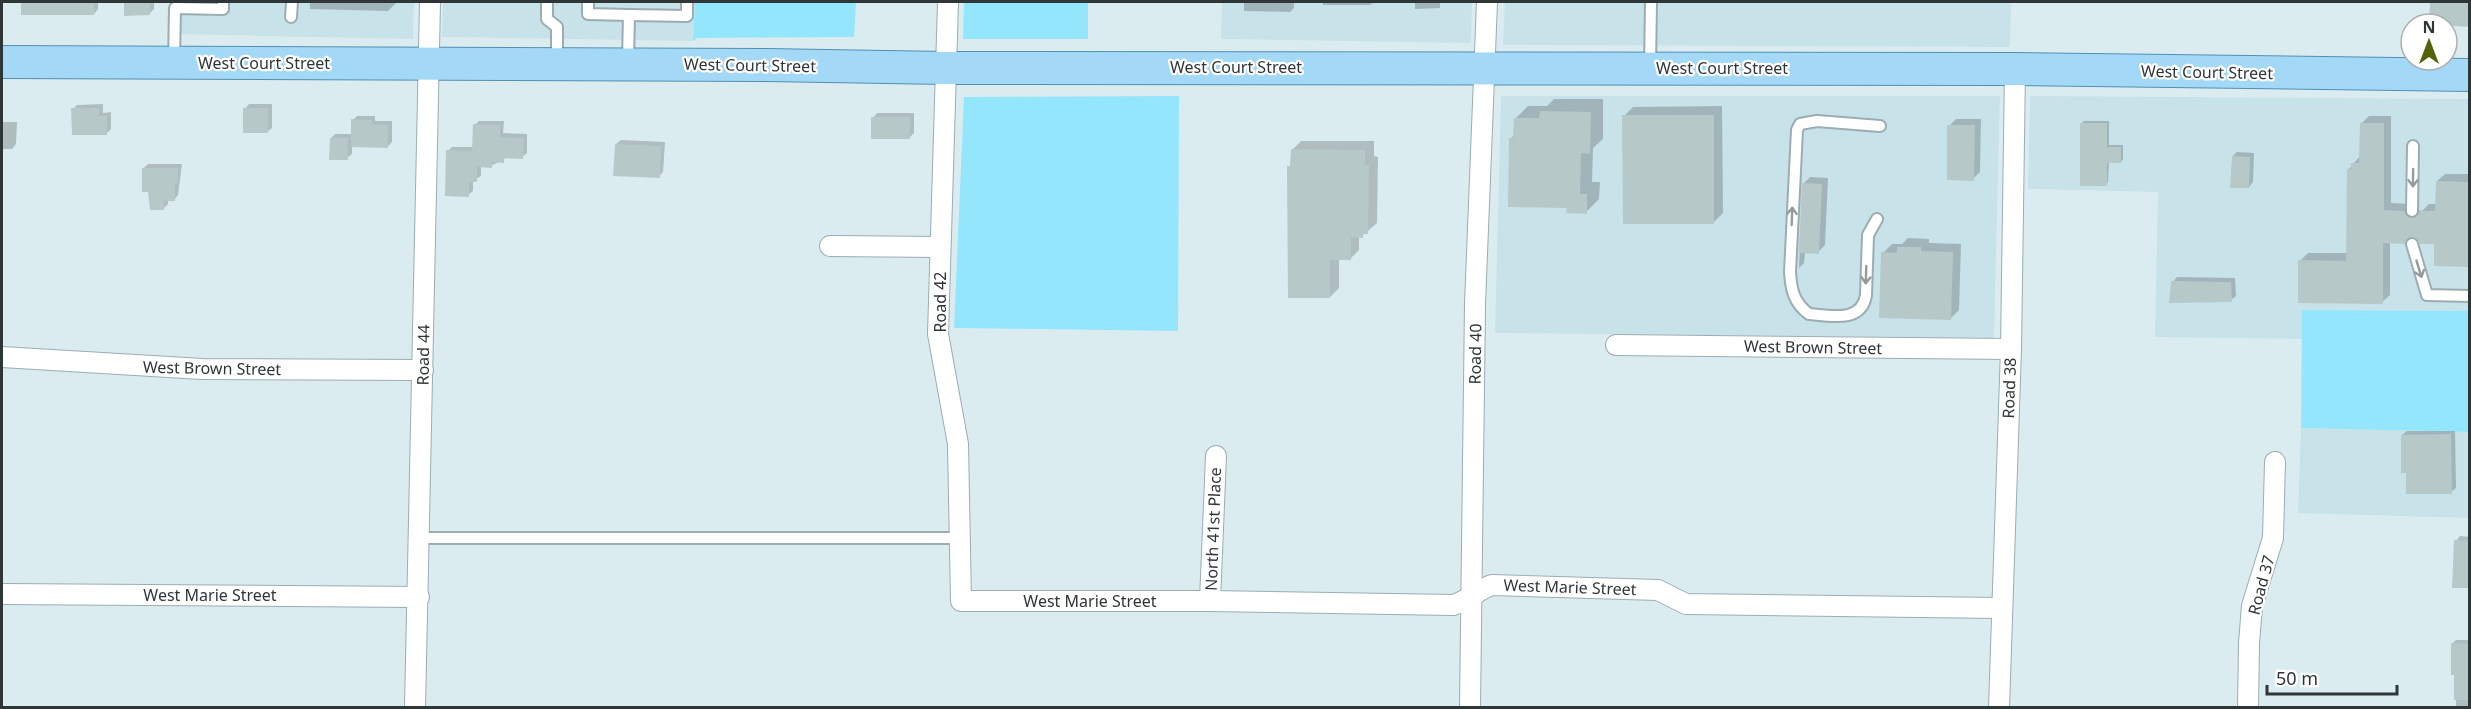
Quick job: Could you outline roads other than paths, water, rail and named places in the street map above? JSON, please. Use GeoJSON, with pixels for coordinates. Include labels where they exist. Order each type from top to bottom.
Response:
{"type":"FeatureCollection","features":[{"type":"Feature","properties":{"kind":"main road","name":"West Court Street"},"geometry":{"type":"LineString","coordinates":[[2,62],[628,64],[946,68],[2015,69],[2469,75]]}},
{"type":"Feature","properties":{"kind":"street","name":"Road 44"},"geometry":{"type":"LineString","coordinates":[[415,708],[430,2]]}},
{"type":"Feature","properties":{"kind":"street","name":"Road 42"},"geometry":{"type":"LineString","coordinates":[[948,2],[938,334],[958,444],[961,600]]}},
{"type":"Feature","properties":{"kind":"street","name":"Road 40"},"geometry":{"type":"LineString","coordinates":[[1470,708],[1475,304],[1487,2]]}},
{"type":"Feature","properties":{"kind":"street","name":"Road 38"},"geometry":{"type":"LineString","coordinates":[[1999,708],[2011,349],[2015,69]]}},
{"type":"Feature","properties":{"kind":"street"},"geometry":{"type":"LineString","coordinates":[[830,246],[940,247]]}},
{"type":"Feature","properties":{"kind":"street","name":"West Brown Street"},"geometry":{"type":"LineString","coordinates":[[1616,345],[2011,349]]}},
{"type":"Feature","properties":{"kind":"street","name":"West Brown Street"},"geometry":{"type":"LineString","coordinates":[[2,357],[202,369],[423,370]]}},
{"type":"Feature","properties":{"kind":"street","name":"North 41st Place"},"geometry":{"type":"LineString","coordinates":[[1210,601],[1216,456]]}},
{"type":"Feature","properties":{"kind":"street","name":"Road 37"},"geometry":{"type":"LineString","coordinates":[[2248,708],[2252,606],[2273,538],[2275,462]]}},
{"type":"Feature","properties":{"kind":"street","name":"West Marie Street"},"geometry":{"type":"LineString","coordinates":[[961,600],[1453,605],[1463,602],[1481,589],[1492,585],[1658,590],[1686,604],[2001,608]]}},
{"type":"Feature","properties":{"kind":"street","name":"West Marie Street"},"geometry":{"type":"LineString","coordinates":[[2,594],[419,597]]}},
{"type":"Feature","properties":{"kind":"lane"},"geometry":{"type":"LineString","coordinates":[[174,62],[176,8],[223,9],[223,2]]}},
{"type":"Feature","properties":{"kind":"lane"},"geometry":{"type":"LineString","coordinates":[[291,17],[292,2]]}},
{"type":"Feature","properties":{"kind":"lane"},"geometry":{"type":"LineString","coordinates":[[547,2],[546,18],[557,27],[557,64]]}},
{"type":"Feature","properties":{"kind":"lane"},"geometry":{"type":"LineString","coordinates":[[588,2],[588,14],[687,16],[687,2]]}},
{"type":"Feature","properties":{"kind":"lane"},"geometry":{"type":"LineString","coordinates":[[1650,68],[1651,2]]}},
{"type":"Feature","properties":{"kind":"lane"},"geometry":{"type":"LineString","coordinates":[[628,64],[629,15]]}},
{"type":"Feature","properties":{"kind":"lane"},"geometry":{"type":"LineString","coordinates":[[1877,219],[1868,235],[1866,295],[1860,311],[1849,315],[1809,314],[1796,301],[1792,291],[1790,272],[1797,130],[1800,124],[1817,121],[1880,126]]}},
{"type":"Feature","properties":{"kind":"lane"},"geometry":{"type":"LineString","coordinates":[[2412,211],[2414,146]]}},
{"type":"Feature","properties":{"kind":"lane"},"geometry":{"type":"LineString","coordinates":[[2412,244],[2427,295],[2469,296]]}},
{"type":"Feature","properties":{"kind":"lane"},"geometry":{"type":"LineString","coordinates":[[420,538],[960,538]]}}]}
